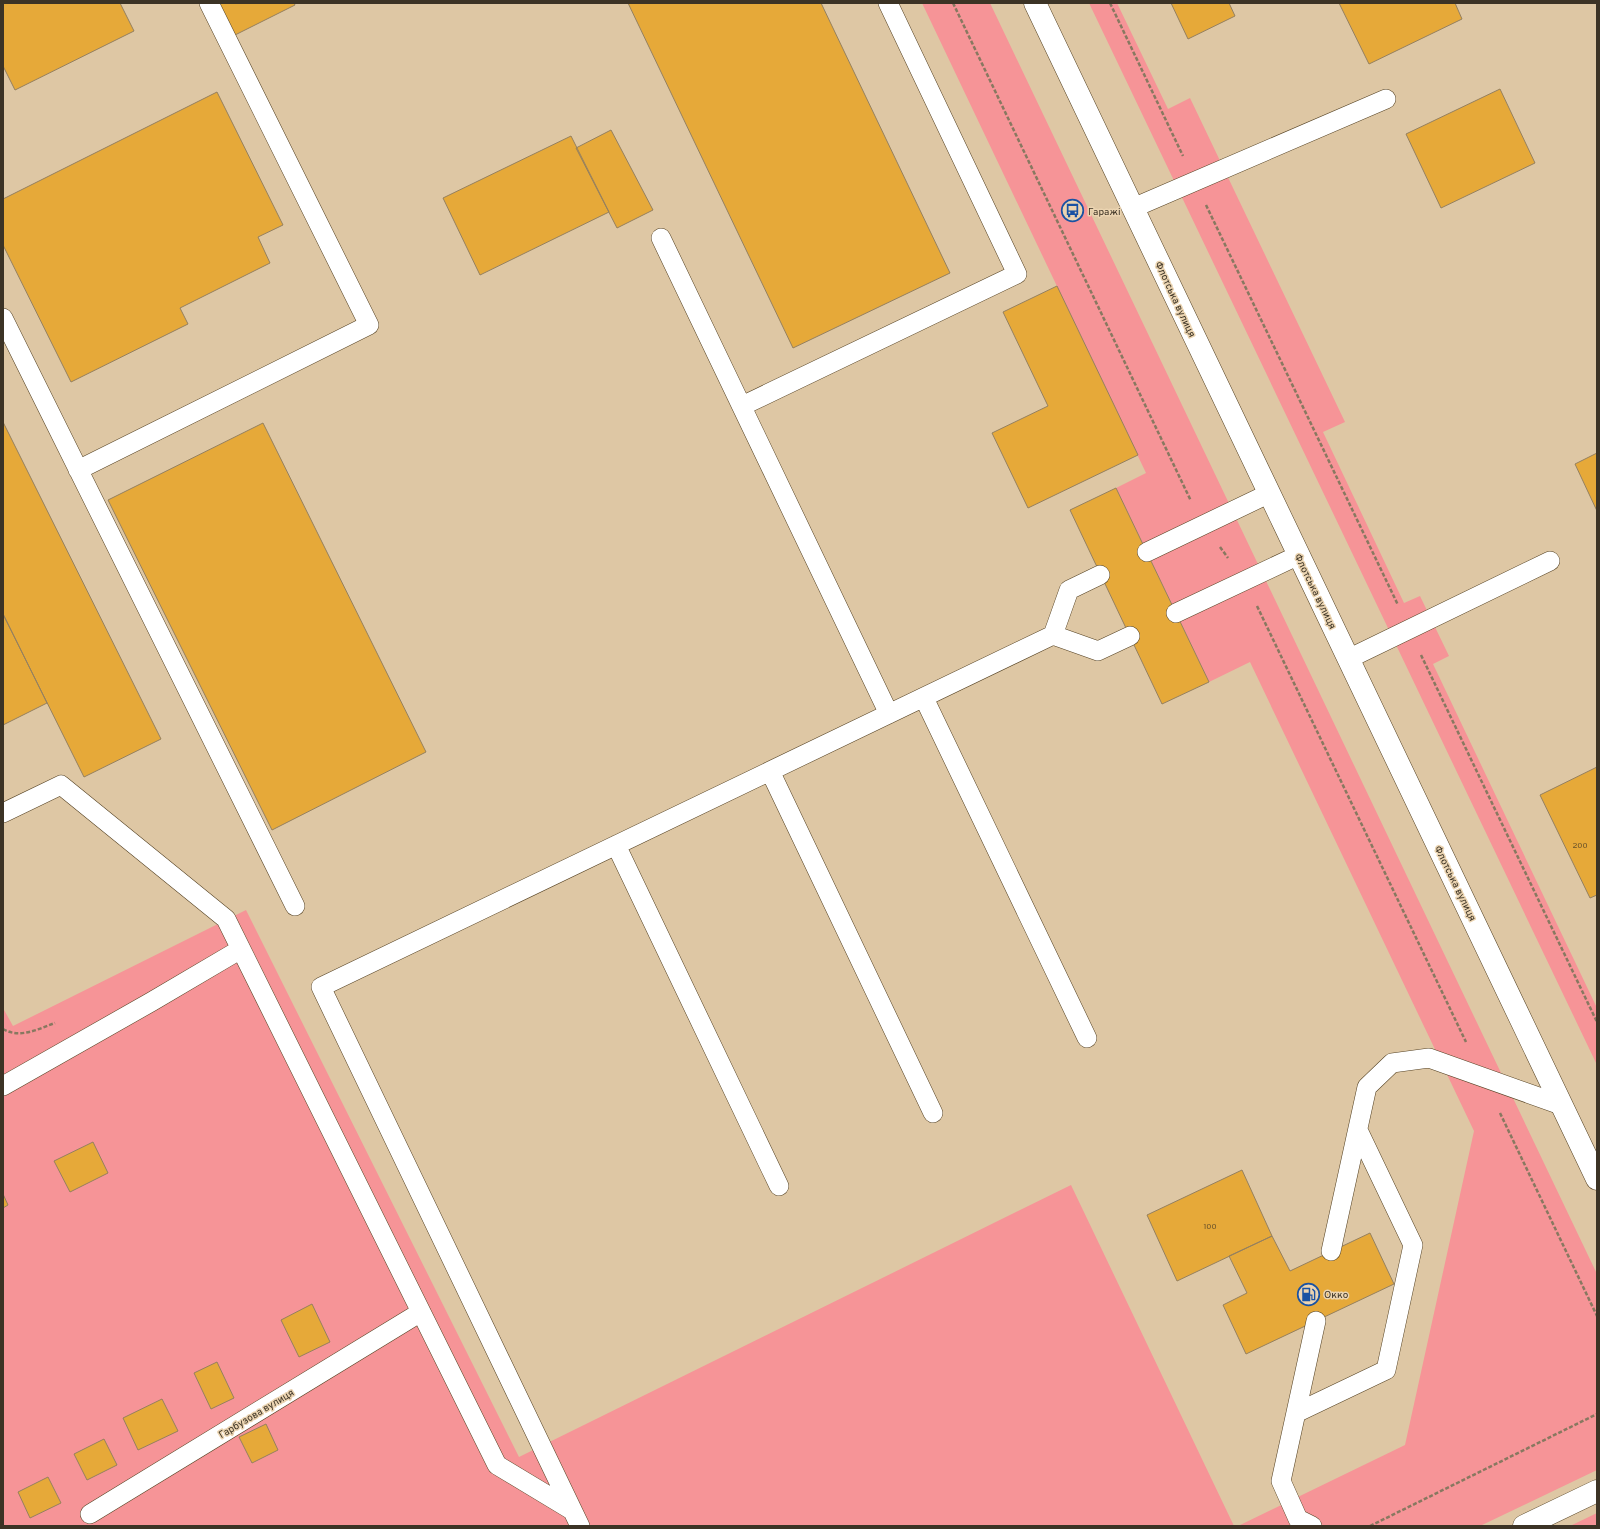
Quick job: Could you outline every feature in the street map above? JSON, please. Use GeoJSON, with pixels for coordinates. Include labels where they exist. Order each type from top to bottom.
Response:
{"type":"FeatureCollection","features":[{"type":"Feature","properties":{"kind":"street","name":"Флотська вулиця"},"geometry":{"type":"LineString","coordinates":[[1035,3],[1597,1179]]}},
{"type":"Feature","properties":{"kind":"street"},"geometry":{"type":"LineString","coordinates":[[1524,1526],[1597,1492]]}},
{"type":"Feature","properties":{"kind":"lane"},"geometry":{"type":"LineString","coordinates":[[78,470],[369,325],[209,3]]}},
{"type":"Feature","properties":{"kind":"lane"},"geometry":{"type":"LineString","coordinates":[[742,406],[1017,274],[888,3]]}},
{"type":"Feature","properties":{"kind":"lane"},"geometry":{"type":"LineString","coordinates":[[1133,208],[1386,99]]}},
{"type":"Feature","properties":{"kind":"lane"},"geometry":{"type":"LineString","coordinates":[[662,238],[889,714]]}},
{"type":"Feature","properties":{"kind":"lane"},"geometry":{"type":"LineString","coordinates":[[3,318],[295,906]]}},
{"type":"Feature","properties":{"kind":"lane"},"geometry":{"type":"LineString","coordinates":[[1147,552],[1270,493]]}},
{"type":"Feature","properties":{"kind":"lane"},"geometry":{"type":"LineString","coordinates":[[1176,613],[1299,555]]}},
{"type":"Feature","properties":{"kind":"lane"},"geometry":{"type":"LineString","coordinates":[[1348,659],[1550,562]]}},
{"type":"Feature","properties":{"kind":"lane"},"geometry":{"type":"LineString","coordinates":[[580,1526],[570,1509],[321,987],[924,698],[1052,635],[1068,590],[1100,575]]}},
{"type":"Feature","properties":{"kind":"lane"},"geometry":{"type":"LineString","coordinates":[[1052,635],[1098,651],[1130,636]]}},
{"type":"Feature","properties":{"kind":"lane"},"geometry":{"type":"LineString","coordinates":[[924,698],[1087,1038]]}},
{"type":"Feature","properties":{"kind":"lane"},"geometry":{"type":"LineString","coordinates":[[770,771],[933,1113]]}},
{"type":"Feature","properties":{"kind":"lane"},"geometry":{"type":"LineString","coordinates":[[3,813],[61,785],[226,919],[497,1465],[570,1509]]}},
{"type":"Feature","properties":{"kind":"lane"},"geometry":{"type":"LineString","coordinates":[[616,845],[779,1186]]}},
{"type":"Feature","properties":{"kind":"lane"},"geometry":{"type":"LineString","coordinates":[[3,1086],[145,1006],[241,948]]}},
{"type":"Feature","properties":{"kind":"lane"},"geometry":{"type":"LineString","coordinates":[[1331,1251],[1367,1087],[1392,1063],[1428,1058],[1561,1104]]}},
{"type":"Feature","properties":{"kind":"lane"},"geometry":{"type":"LineString","coordinates":[[1296,1413],[1386,1370],[1413,1246],[1358,1130]]}},
{"type":"Feature","properties":{"kind":"lane","name":"Гарбузова вулиця"},"geometry":{"type":"LineString","coordinates":[[90,1514],[422,1312]]}},
{"type":"Feature","properties":{"kind":"lane"},"geometry":{"type":"LineString","coordinates":[[1312,1526],[1298,1519],[1281,1481],[1316,1320]]}},
{"type":"Feature","properties":{"kind":"path"},"geometry":{"type":"LineString","coordinates":[[953,3],[1203,525],[1245,580],[1597,1316]]}},
{"type":"Feature","properties":{"kind":"path"},"geometry":{"type":"LineString","coordinates":[[1110,3],[1597,1022]]}},
{"type":"Feature","properties":{"kind":"path"},"geometry":{"type":"LineString","coordinates":[[1370,1526],[1597,1414]]}},
{"type":"Feature","properties":{"kind":"shaded area"},"geometry":{"type":"Polygon","coordinates":[[[922,3],[990,3],[1597,1274],[1597,1470],[1480,1526],[1238,1526],[1405,1445],[1474,1131],[1250,662],[1209,682],[1116,488],[1146,473],[922,3]]]}},
{"type":"Feature","properties":{"kind":"shaded area"},"geometry":{"type":"Polygon","coordinates":[[[1089,3],[1117,3],[1168,109],[1190,98],[1345,422],[1323,432],[1404,603],[1420,596],[1449,656],[1433,664],[1597,1008],[1597,1065],[1089,3]]]}},
{"type":"Feature","properties":{"kind":"shaded area"},"geometry":{"type":"Polygon","coordinates":[[[246,910],[519,1457],[1071,1185],[1234,1526],[3,1526],[3,1008],[13,1026],[246,910]]]}},
{"type":"Feature","properties":{"kind":"shaded area"},"geometry":{"type":"Polygon","coordinates":[[[1597,1513],[1597,1526],[1570,1526],[1597,1513]]]}},
{"type":"Feature","properties":{"kind":"building"},"geometry":{"type":"Polygon","coordinates":[[[3,3],[120,3],[134,31],[15,90],[3,66],[3,3]]]}},
{"type":"Feature","properties":{"kind":"building"},"geometry":{"type":"Polygon","coordinates":[[[219,3],[294,3],[295,5],[235,35],[219,3]]]}},
{"type":"Feature","properties":{"kind":"building"},"geometry":{"type":"Polygon","coordinates":[[[628,3],[821,3],[950,273],[793,348],[628,3]]]}},
{"type":"Feature","properties":{"kind":"building"},"geometry":{"type":"Polygon","coordinates":[[[1171,3],[1229,3],[1235,16],[1188,39],[1171,3]]]}},
{"type":"Feature","properties":{"kind":"building"},"geometry":{"type":"Polygon","coordinates":[[[1339,3],[1455,3],[1462,19],[1369,64],[1339,3]]]}},
{"type":"Feature","properties":{"kind":"building"},"geometry":{"type":"Polygon","coordinates":[[[1500,89],[1535,163],[1441,208],[1406,134],[1500,89]]]}},
{"type":"Feature","properties":{"kind":"building"},"geometry":{"type":"Polygon","coordinates":[[[217,92],[283,225],[258,237],[270,263],[180,308],[188,324],[71,382],[3,245],[3,199],[217,92]]]}},
{"type":"Feature","properties":{"kind":"building"},"geometry":{"type":"Polygon","coordinates":[[[611,130],[653,210],[617,228],[576,148],[611,130]]]}},
{"type":"Feature","properties":{"kind":"building"},"geometry":{"type":"Polygon","coordinates":[[[571,136],[609,212],[480,275],[443,198],[571,136]]]}},
{"type":"Feature","properties":{"kind":"building"},"geometry":{"type":"Polygon","coordinates":[[[1057,286],[1138,455],[1028,508],[992,433],[1048,406],[1003,312],[1057,286]]]}},
{"type":"Feature","properties":{"kind":"building"},"geometry":{"type":"Polygon","coordinates":[[[3,422],[161,739],[84,777],[3,614],[3,422]]]}},
{"type":"Feature","properties":{"kind":"building"},"geometry":{"type":"Polygon","coordinates":[[[263,423],[426,752],[272,830],[108,500],[263,423]]]}},
{"type":"Feature","properties":{"kind":"building"},"geometry":{"type":"Polygon","coordinates":[[[1597,453],[1597,511],[1575,464],[1597,453]]]}},
{"type":"Feature","properties":{"kind":"building"},"geometry":{"type":"Polygon","coordinates":[[[1116,488],[1209,682],[1162,704],[1070,510],[1116,488]]]}},
{"type":"Feature","properties":{"kind":"building"},"geometry":{"type":"Polygon","coordinates":[[[3,614],[47,703],[3,725],[3,614]]]}},
{"type":"Feature","properties":{"kind":"building"},"geometry":{"type":"Polygon","coordinates":[[[1597,767],[1597,895],[1590,898],[1540,795],[1597,767]]]}},
{"type":"Feature","properties":{"kind":"building"},"geometry":{"type":"Polygon","coordinates":[[[93,1142],[108,1173],[70,1192],[54,1161],[93,1142]]]}},
{"type":"Feature","properties":{"kind":"building"},"geometry":{"type":"Polygon","coordinates":[[[1242,1170],[1272,1236],[1177,1281],[1147,1215],[1242,1170]]]}},
{"type":"Feature","properties":{"kind":"building"},"geometry":{"type":"Polygon","coordinates":[[[3,1194],[8,1205],[3,1208],[3,1194]]]}},
{"type":"Feature","properties":{"kind":"building"},"geometry":{"type":"Polygon","coordinates":[[[1370,1233],[1394,1284],[1246,1354],[1223,1305],[1247,1293],[1229,1256],[1272,1236],[1290,1271],[1370,1233]]]}},
{"type":"Feature","properties":{"kind":"building"},"geometry":{"type":"Polygon","coordinates":[[[312,1304],[330,1342],[299,1357],[281,1320],[312,1304]]]}},
{"type":"Feature","properties":{"kind":"building"},"geometry":{"type":"Polygon","coordinates":[[[217,1362],[234,1398],[211,1409],[194,1373],[217,1362]]]}},
{"type":"Feature","properties":{"kind":"building"},"geometry":{"type":"Polygon","coordinates":[[[162,1399],[178,1431],[138,1450],[123,1418],[162,1399]]]}},
{"type":"Feature","properties":{"kind":"building"},"geometry":{"type":"Polygon","coordinates":[[[266,1424],[278,1450],[252,1463],[239,1437],[266,1424]]]}},
{"type":"Feature","properties":{"kind":"building"},"geometry":{"type":"Polygon","coordinates":[[[104,1439],[117,1465],[87,1480],[74,1454],[104,1439]]]}},
{"type":"Feature","properties":{"kind":"building"},"geometry":{"type":"Polygon","coordinates":[[[48,1477],[61,1503],[30,1518],[18,1492],[48,1477]]]}},
{"type":"Feature","properties":{"kind":"place","name":"Гаражі"},"geometry":{"type":"Point","coordinates":[1072,211]}},
{"type":"Feature","properties":{"kind":"place","name":"Окко"},"geometry":{"type":"Point","coordinates":[1308,1294]}}]}
